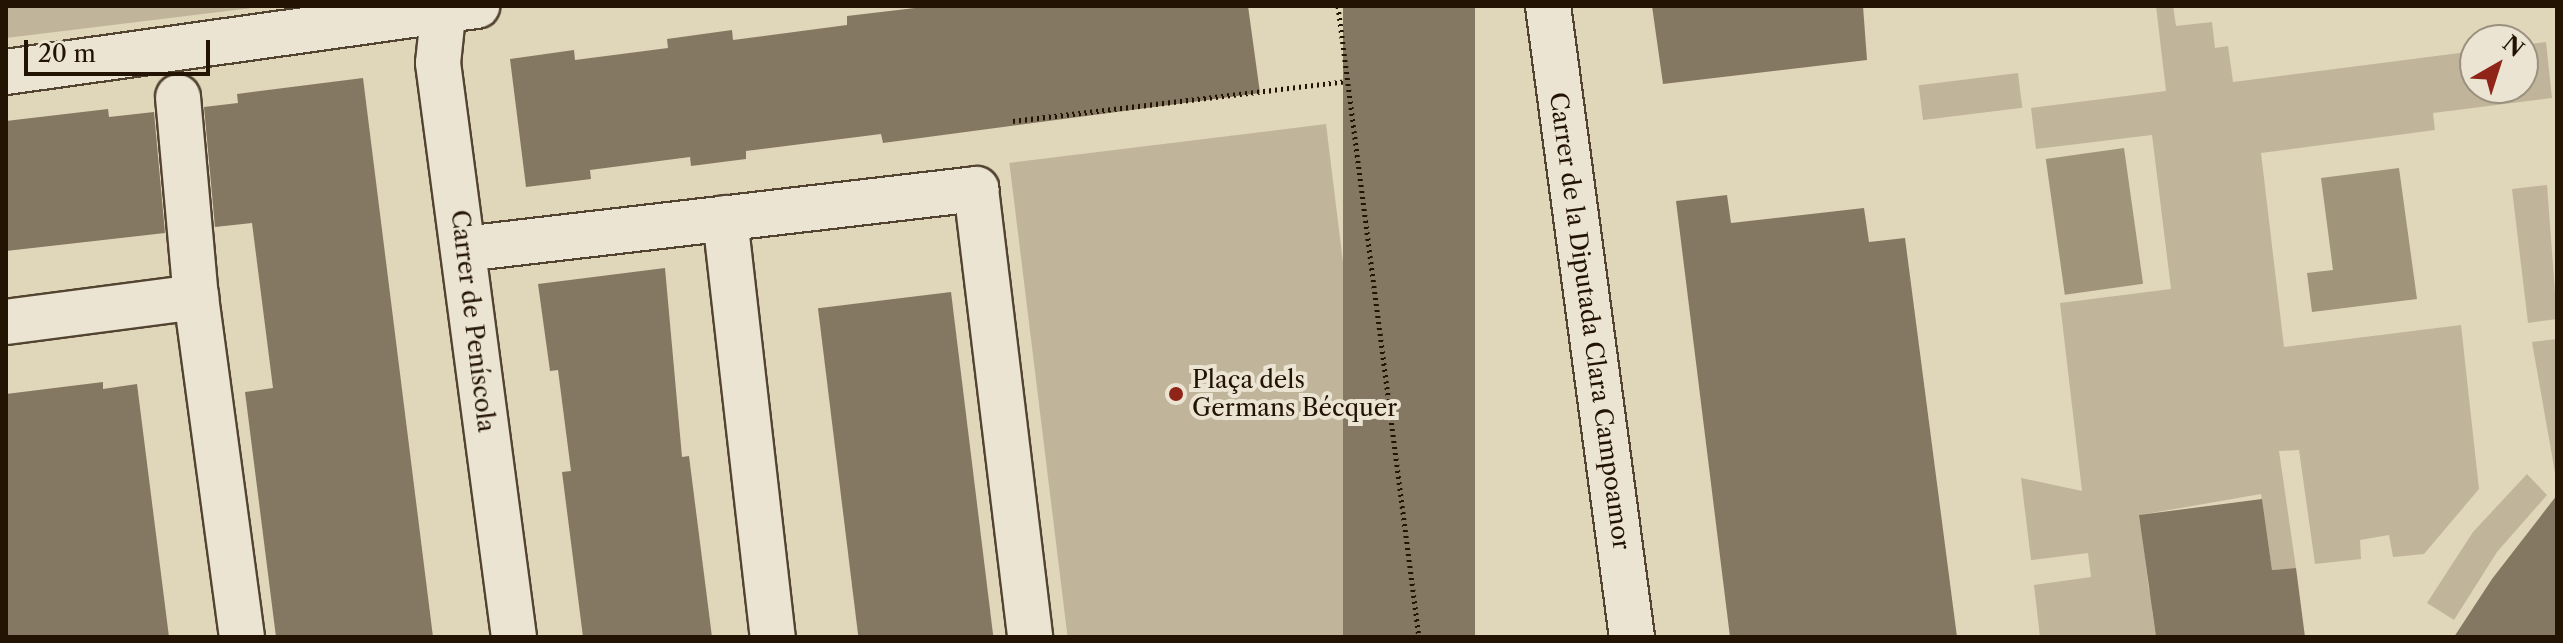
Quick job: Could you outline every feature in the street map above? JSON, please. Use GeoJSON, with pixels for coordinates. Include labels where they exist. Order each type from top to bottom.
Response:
{"type":"FeatureCollection","features":[{"type":"Feature","properties":{"kind":"street","name":"Carrer de la Diputada Clara Campoamor"},"geometry":{"type":"LineString","coordinates":[[1548,6],[1632,637]]}},
{"type":"Feature","properties":{"kind":"street"},"geometry":{"type":"LineString","coordinates":[[6,72],[455,7]]}},
{"type":"Feature","properties":{"kind":"street","name":"Carrer de Peníscola"},"geometry":{"type":"LineString","coordinates":[[455,7],[438,63],[514,637]]}},
{"type":"Feature","properties":{"kind":"street"},"geometry":{"type":"LineString","coordinates":[[178,97],[196,297],[242,637]]}},
{"type":"Feature","properties":{"kind":"street"},"geometry":{"type":"LineString","coordinates":[[464,249],[976,189],[1030,637]]}},
{"type":"Feature","properties":{"kind":"street"},"geometry":{"type":"LineString","coordinates":[[725,218],[773,637]]}},
{"type":"Feature","properties":{"kind":"street"},"geometry":{"type":"LineString","coordinates":[[6,322],[196,297]]}},
{"type":"Feature","properties":{"kind":"path"},"geometry":{"type":"LineString","coordinates":[[1338,6],[1419,637]]}},
{"type":"Feature","properties":{"kind":"path"},"geometry":{"type":"LineString","coordinates":[[1013,121],[1346,81]]}},
{"type":"Feature","properties":{"kind":"shaded area"},"geometry":{"type":"Polygon","coordinates":[[[6,6],[268,6],[6,38],[6,6]]]}},
{"type":"Feature","properties":{"kind":"shaded area"},"geometry":{"type":"Polygon","coordinates":[[[2156,6],[2173,6],[2176,26],[2212,22],[2215,48],[2228,46],[2233,82],[2459,53],[2459,104],[2504,104],[2433,113],[2435,130],[2261,153],[2284,347],[2461,325],[2479,489],[2424,554],[2393,557],[2389,535],[2360,540],[2361,559],[2315,564],[2299,450],[2279,451],[2296,568],[2272,570],[2261,494],[2140,515],[2149,591],[2181,587],[2184,607],[2152,610],[2156,637],[2040,637],[2034,585],[2091,577],[2088,553],[2031,560],[2021,478],[2082,491],[2060,303],[2171,289],[2152,135],[2036,149],[2031,108],[2166,91],[2156,6]]]}},
{"type":"Feature","properties":{"kind":"shaded area"},"geometry":{"type":"Polygon","coordinates":[[[2546,42],[2552,98],[2539,100],[2539,43],[2546,42]]]}},
{"type":"Feature","properties":{"kind":"shaded area"},"geometry":{"type":"Polygon","coordinates":[[[2018,73],[2022,108],[1923,120],[1919,85],[2018,73]]]}},
{"type":"Feature","properties":{"kind":"shaded area"},"geometry":{"type":"Polygon","coordinates":[[[1326,124],[1389,637],[1068,637],[1009,163],[1326,124]]]}},
{"type":"Feature","properties":{"kind":"shaded area"},"geometry":{"type":"Polygon","coordinates":[[[2124,148],[2143,284],[2065,295],[2046,159],[2124,148]]]}},
{"type":"Feature","properties":{"kind":"shaded area"},"geometry":{"type":"Polygon","coordinates":[[[2399,168],[2417,299],[2312,312],[2307,273],[2333,270],[2321,178],[2399,168]]]}},
{"type":"Feature","properties":{"kind":"shaded area"},"geometry":{"type":"Polygon","coordinates":[[[2547,185],[2557,319],[2528,323],[2512,189],[2547,185]]]}},
{"type":"Feature","properties":{"kind":"shaded area"},"geometry":{"type":"Polygon","coordinates":[[[2557,339],[2557,484],[2532,342],[2557,339]]]}},
{"type":"Feature","properties":{"kind":"shaded area"},"geometry":{"type":"Polygon","coordinates":[[[2527,474],[2547,495],[2497,552],[2454,620],[2427,603],[2473,532],[2527,474]]]}},
{"type":"Feature","properties":{"kind":"building"},"geometry":{"type":"Polygon","coordinates":[[[932,6],[1248,6],[1260,93],[883,143],[881,134],[746,151],[746,159],[691,166],[690,157],[590,170],[591,179],[526,187],[510,59],[574,50],[575,60],[668,48],[667,39],[732,30],[733,40],[847,25],[847,16],[932,6]]]}},
{"type":"Feature","properties":{"kind":"building"},"geometry":{"type":"Polygon","coordinates":[[[1343,6],[1475,6],[1475,637],[1343,637],[1343,6]]]}},
{"type":"Feature","properties":{"kind":"building"},"geometry":{"type":"Polygon","coordinates":[[[1652,6],[1863,6],[1867,60],[1663,84],[1652,6]]]}},
{"type":"Feature","properties":{"kind":"building"},"geometry":{"type":"Polygon","coordinates":[[[363,78],[433,637],[276,637],[245,392],[273,388],[252,223],[215,227],[204,107],[238,103],[237,94],[363,78]]]}},
{"type":"Feature","properties":{"kind":"building"},"geometry":{"type":"Polygon","coordinates":[[[108,109],[109,117],[154,112],[165,233],[6,251],[6,121],[108,109]]]}},
{"type":"Feature","properties":{"kind":"building"},"geometry":{"type":"Polygon","coordinates":[[[1727,195],[1731,223],[1864,208],[1869,242],[1905,238],[1957,637],[1730,637],[1676,201],[1727,195]]]}},
{"type":"Feature","properties":{"kind":"building"},"geometry":{"type":"Polygon","coordinates":[[[665,268],[682,457],[689,456],[712,637],[583,637],[562,472],[571,471],[558,370],[550,371],[538,284],[665,268]]]}},
{"type":"Feature","properties":{"kind":"building"},"geometry":{"type":"Polygon","coordinates":[[[951,292],[993,637],[858,637],[818,308],[951,292]]]}},
{"type":"Feature","properties":{"kind":"building"},"geometry":{"type":"Polygon","coordinates":[[[103,382],[103,389],[137,384],[169,637],[6,637],[6,394],[103,382]]]}},
{"type":"Feature","properties":{"kind":"building"},"geometry":{"type":"Polygon","coordinates":[[[2557,495],[2557,637],[2454,637],[2492,579],[2557,495]]]}},
{"type":"Feature","properties":{"kind":"building"},"geometry":{"type":"Polygon","coordinates":[[[2262,499],[2272,570],[2296,568],[2305,637],[2156,637],[2139,515],[2262,499]]]}},
{"type":"Feature","properties":{"kind":"place","name":"Plaça dels Germans Bécquer"},"geometry":{"type":"Point","coordinates":[1176,394]}}]}
